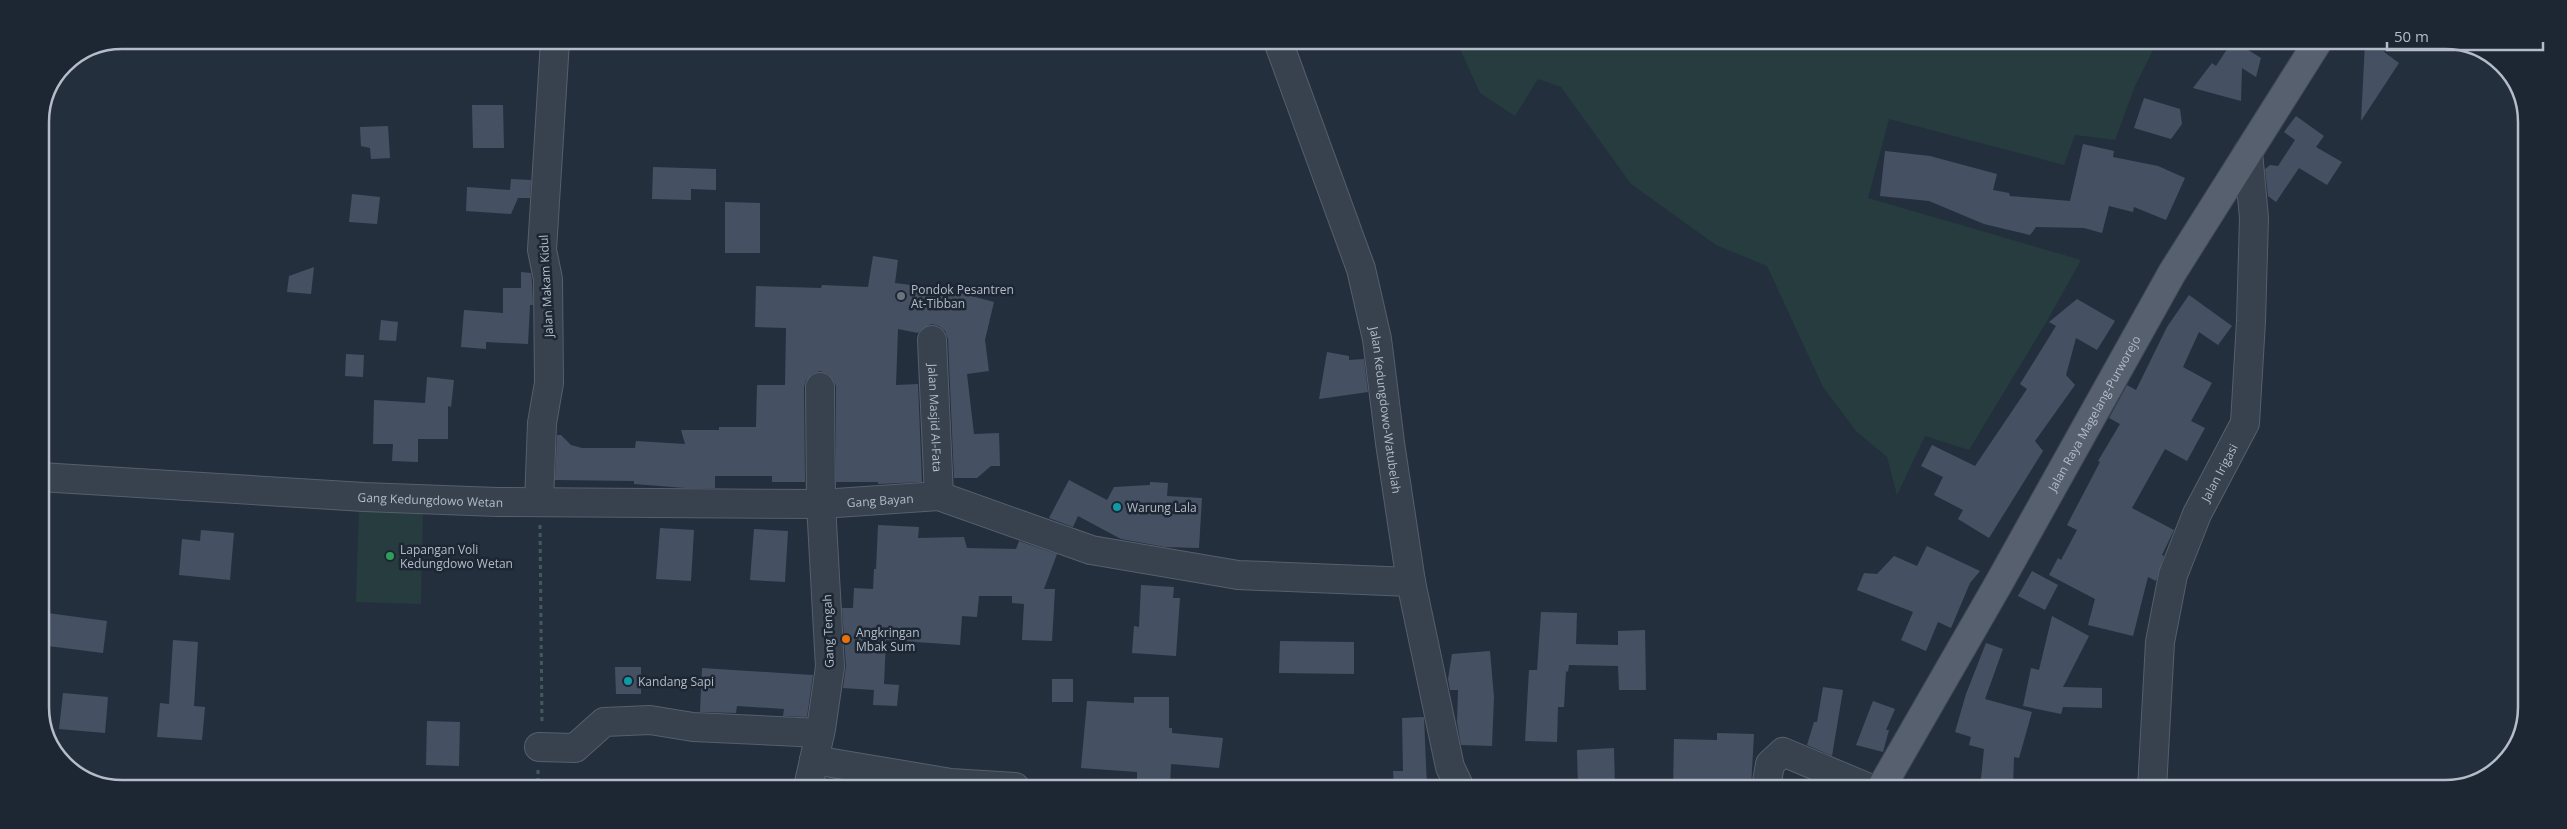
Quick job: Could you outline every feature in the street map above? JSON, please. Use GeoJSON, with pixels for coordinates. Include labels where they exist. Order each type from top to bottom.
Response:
{"type":"FeatureCollection","features":[{"type":"Feature","properties":{"kind":"main road","name":"Jalan Raya Magelang-Purworejo"},"geometry":{"type":"LineString","coordinates":[[1886,780],[1999,583],[2172,274],[2313,49]]}},
{"type":"Feature","properties":{"kind":"street","name":"Jalan Makam Kidul"},"geometry":{"type":"LineString","coordinates":[[539,502],[542,422],[549,382],[548,279],[542,250],[554,49]]}},
{"type":"Feature","properties":{"kind":"street","name":"Jalan Kedungdowo-Watubelah"},"geometry":{"type":"LineString","coordinates":[[1281,49],[1361,270],[1377,339],[1390,443],[1411,582],[1450,767],[1456,780]]}},
{"type":"Feature","properties":{"kind":"street","name":"Jalan Irigasi"},"geometry":{"type":"LineString","coordinates":[[2152,780],[2160,642],[2173,575],[2197,514],[2245,423],[2251,321],[2254,218],[2248,152]]}},
{"type":"Feature","properties":{"kind":"street","name":"Jalan Masjid Al-Fata"},"geometry":{"type":"LineString","coordinates":[[932,340],[939,496]]}},
{"type":"Feature","properties":{"kind":"street","name":"Gang Tengah"},"geometry":{"type":"LineString","coordinates":[[810,780],[820,733],[830,667],[821,504],[820,387]]}},
{"type":"Feature","properties":{"kind":"street","name":"Gang Kedungdowo Wetan"},"geometry":{"type":"LineString","coordinates":[[49,478],[364,498],[539,502],[821,504]]}},
{"type":"Feature","properties":{"kind":"street"},"geometry":{"type":"LineString","coordinates":[[939,496],[1091,550],[1238,576],[1411,582]]}},
{"type":"Feature","properties":{"kind":"street","name":"Gang Bayan"},"geometry":{"type":"LineString","coordinates":[[821,504],[939,496]]}},
{"type":"Feature","properties":{"kind":"street"},"geometry":{"type":"LineString","coordinates":[[539,747],[575,748],[604,722],[650,720],[693,727],[820,733]]}},
{"type":"Feature","properties":{"kind":"street"},"geometry":{"type":"LineString","coordinates":[[1767,780],[1770,764],[1783,752],[1850,780]]}},
{"type":"Feature","properties":{"kind":"street"},"geometry":{"type":"LineString","coordinates":[[814,760],[933,780]]}},
{"type":"Feature","properties":{"kind":"path"},"geometry":{"type":"LineString","coordinates":[[538,780],[542,721],[539,502]]}},
{"type":"Feature","properties":{"kind":"green space"},"geometry":{"type":"Polygon","coordinates":[[[1460,49],[2154,49],[2135,86],[2115,140],[2075,135],[2064,165],[1889,119],[1868,198],[2081,260],[2047,321],[1969,450],[1925,436],[1897,495],[1887,457],[1856,431],[1823,387],[1767,266],[1716,245],[1631,184],[1561,87],[1538,79],[1515,116],[1480,93],[1460,49]]]}},
{"type":"Feature","properties":{"kind":"green space","name":"Lapangan Voli Kedungdowo Wetan"},"geometry":{"type":"Polygon","coordinates":[[[359,506],[423,509],[421,604],[356,602],[359,506]]]}},
{"type":"Feature","properties":{"kind":"building"},"geometry":{"type":"Polygon","coordinates":[[[2227,49],[2247,49],[2261,58],[2256,77],[2242,68],[2241,101],[2193,88],[2212,63],[2216,66],[2227,49]]]}},
{"type":"Feature","properties":{"kind":"building"},"geometry":{"type":"Polygon","coordinates":[[[2365,49],[2388,49],[2384,52],[2399,63],[2361,121],[2365,49]]]}},
{"type":"Feature","properties":{"kind":"building"},"geometry":{"type":"Polygon","coordinates":[[[2144,98],[2180,109],[2182,124],[2171,139],[2134,128],[2144,98]]]}},
{"type":"Feature","properties":{"kind":"building"},"geometry":{"type":"Polygon","coordinates":[[[472,105],[503,105],[504,148],[473,148],[472,105]]]}},
{"type":"Feature","properties":{"kind":"building"},"geometry":{"type":"Polygon","coordinates":[[[2296,116],[2324,136],[2316,147],[2342,162],[2327,185],[2299,168],[2276,202],[2268,196],[2265,169],[2270,165],[2278,166],[2295,140],[2284,132],[2296,116]]]}},
{"type":"Feature","properties":{"kind":"building"},"geometry":{"type":"Polygon","coordinates":[[[388,126],[390,158],[371,159],[370,148],[361,146],[360,127],[388,126]]]}},
{"type":"Feature","properties":{"kind":"building"},"geometry":{"type":"Polygon","coordinates":[[[2083,144],[2114,151],[2113,157],[2158,166],[2185,178],[2166,220],[2134,207],[2133,212],[2109,206],[2102,233],[2084,228],[2036,227],[2030,235],[1984,224],[1929,201],[1880,196],[1885,151],[1930,156],[1997,174],[1993,190],[2009,193],[2010,196],[2070,201],[2083,144]]]}},
{"type":"Feature","properties":{"kind":"building"},"geometry":{"type":"Polygon","coordinates":[[[653,167],[716,169],[716,190],[691,189],[691,200],[652,199],[653,167]]]}},
{"type":"Feature","properties":{"kind":"building"},"geometry":{"type":"Polygon","coordinates":[[[511,179],[531,180],[530,198],[518,198],[511,214],[466,211],[467,187],[510,190],[511,179]]]}},
{"type":"Feature","properties":{"kind":"building"},"geometry":{"type":"Polygon","coordinates":[[[352,194],[380,197],[377,224],[349,222],[352,194]]]}},
{"type":"Feature","properties":{"kind":"building"},"geometry":{"type":"Polygon","coordinates":[[[725,202],[760,203],[760,253],[725,253],[725,202]]]}},
{"type":"Feature","properties":{"kind":"building"},"geometry":{"type":"Polygon","coordinates":[[[873,256],[898,260],[895,283],[949,290],[994,302],[985,340],[989,371],[967,374],[974,434],[999,433],[1000,466],[991,466],[977,478],[954,478],[948,339],[945,331],[939,326],[932,324],[924,327],[918,333],[898,329],[896,385],[918,384],[922,482],[878,484],[878,482],[836,482],[836,386],[828,374],[820,371],[812,374],[806,380],[804,387],[805,482],[772,482],[772,476],[715,476],[715,488],[685,488],[634,484],[634,481],[555,480],[557,435],[561,435],[571,445],[582,448],[635,448],[636,441],[685,444],[681,430],[719,430],[719,427],[756,427],[757,385],[785,385],[786,328],[755,327],[756,286],[821,288],[822,285],[868,287],[873,256]]]}},
{"type":"Feature","properties":{"kind":"building"},"geometry":{"type":"Polygon","coordinates":[[[314,267],[311,294],[287,292],[289,276],[314,267]]]}},
{"type":"Feature","properties":{"kind":"building"},"geometry":{"type":"Polygon","coordinates":[[[521,272],[531,273],[532,281],[533,305],[530,305],[528,344],[486,342],[486,349],[461,347],[464,310],[503,313],[503,288],[521,288],[521,272]]]}},
{"type":"Feature","properties":{"kind":"building"},"geometry":{"type":"Polygon","coordinates":[[[2189,295],[2232,326],[2218,345],[2199,332],[2183,367],[2212,383],[2191,421],[2205,428],[2187,461],[2165,449],[2132,508],[2174,530],[2162,555],[2164,556],[2156,581],[2148,577],[2133,636],[2088,625],[2095,599],[2049,575],[2058,558],[2061,560],[2077,530],[2067,525],[2100,462],[2098,461],[2120,424],[2109,418],[2127,385],[2136,390],[2167,327],[2189,295]]]}},
{"type":"Feature","properties":{"kind":"building"},"geometry":{"type":"Polygon","coordinates":[[[2077,299],[2115,321],[2097,350],[2076,338],[2066,375],[2075,385],[2035,441],[2043,451],[1989,538],[1958,519],[1963,510],[1934,495],[1943,477],[1921,466],[1932,445],[1975,466],[2027,389],[2020,384],[2056,326],[2049,322],[2077,299]]]}},
{"type":"Feature","properties":{"kind":"building"},"geometry":{"type":"Polygon","coordinates":[[[381,320],[398,322],[396,341],[379,340],[381,320]]]}},
{"type":"Feature","properties":{"kind":"building"},"geometry":{"type":"Polygon","coordinates":[[[1327,352],[1349,356],[1349,360],[1364,359],[1368,392],[1319,399],[1327,352]]]}},
{"type":"Feature","properties":{"kind":"building"},"geometry":{"type":"Polygon","coordinates":[[[346,354],[364,355],[363,377],[345,376],[346,354]]]}},
{"type":"Feature","properties":{"kind":"building"},"geometry":{"type":"Polygon","coordinates":[[[427,377],[454,380],[451,407],[448,406],[448,439],[418,439],[418,462],[392,461],[393,444],[373,444],[374,400],[425,403],[427,377]]]}},
{"type":"Feature","properties":{"kind":"building"},"geometry":{"type":"Polygon","coordinates":[[[1069,480],[1107,500],[1114,487],[1150,485],[1150,482],[1168,483],[1167,496],[1202,498],[1199,548],[1165,547],[1121,539],[1078,516],[1073,527],[1049,518],[1069,480]]]}},
{"type":"Feature","properties":{"kind":"building"},"geometry":{"type":"Polygon","coordinates":[[[878,525],[919,527],[918,538],[964,537],[967,548],[1016,549],[1019,541],[1057,554],[1044,589],[1055,589],[1052,641],[1022,640],[1024,604],[1012,603],[1012,596],[979,596],[977,617],[962,616],[960,645],[886,640],[884,684],[899,685],[897,706],[873,705],[874,690],[843,688],[846,666],[842,608],[853,608],[854,588],[873,589],[878,525]]]}},
{"type":"Feature","properties":{"kind":"building"},"geometry":{"type":"Polygon","coordinates":[[[660,528],[694,530],[691,581],[656,579],[660,528]]]}},
{"type":"Feature","properties":{"kind":"building"},"geometry":{"type":"Polygon","coordinates":[[[754,529],[788,531],[785,582],[750,580],[754,529]]]}},
{"type":"Feature","properties":{"kind":"building"},"geometry":{"type":"Polygon","coordinates":[[[201,530],[234,533],[230,580],[179,575],[182,539],[200,541],[201,530]]]}},
{"type":"Feature","properties":{"kind":"building"},"geometry":{"type":"Polygon","coordinates":[[[1927,546],[1980,571],[1970,583],[1951,628],[1938,622],[1926,651],[1901,640],[1913,612],[1857,590],[1864,573],[1877,574],[1894,556],[1917,566],[1927,546]]]}},
{"type":"Feature","properties":{"kind":"building"},"geometry":{"type":"Polygon","coordinates":[[[2032,571],[2058,585],[2045,610],[2018,596],[2032,571]]]}},
{"type":"Feature","properties":{"kind":"building"},"geometry":{"type":"Polygon","coordinates":[[[1141,585],[1174,587],[1173,598],[1180,598],[1176,656],[1132,653],[1134,626],[1139,627],[1141,585]]]}},
{"type":"Feature","properties":{"kind":"building"},"geometry":{"type":"Polygon","coordinates":[[[1541,612],[1577,613],[1576,644],[1618,645],[1618,631],[1645,630],[1646,690],[1619,690],[1618,666],[1569,665],[1568,672],[1566,671],[1564,707],[1558,707],[1557,742],[1525,741],[1529,670],[1537,670],[1541,612]]]}},
{"type":"Feature","properties":{"kind":"building"},"geometry":{"type":"Polygon","coordinates":[[[49,613],[107,621],[103,653],[49,646],[49,613]]]}},
{"type":"Feature","properties":{"kind":"building"},"geometry":{"type":"Polygon","coordinates":[[[2052,616],[2089,636],[2063,687],[2102,688],[2102,708],[2063,707],[2061,714],[2023,706],[2031,668],[2039,670],[2052,616]]]}},
{"type":"Feature","properties":{"kind":"building"},"geometry":{"type":"Polygon","coordinates":[[[173,640],[198,642],[194,706],[205,707],[202,740],[157,737],[160,703],[169,704],[173,640]]]}},
{"type":"Feature","properties":{"kind":"building"},"geometry":{"type":"Polygon","coordinates":[[[1280,641],[1354,642],[1354,674],[1279,673],[1280,641]]]}},
{"type":"Feature","properties":{"kind":"building"},"geometry":{"type":"Polygon","coordinates":[[[1986,643],[2003,649],[1985,699],[2032,712],[2019,758],[2014,757],[2013,780],[1981,780],[1984,749],[1969,745],[1971,737],[1955,732],[1966,694],[1986,643]]]}},
{"type":"Feature","properties":{"kind":"building"},"geometry":{"type":"Polygon","coordinates":[[[1490,651],[1494,697],[1492,746],[1461,745],[1457,722],[1458,690],[1450,690],[1448,679],[1452,654],[1490,651]]]}},
{"type":"Feature","properties":{"kind":"building","name":"Kandang Sapi"},"geometry":{"type":"Polygon","coordinates":[[[615,667],[641,667],[641,694],[616,694],[615,667]]]}},
{"type":"Feature","properties":{"kind":"building"},"geometry":{"type":"Polygon","coordinates":[[[702,668],[813,675],[807,717],[783,716],[784,709],[737,706],[736,713],[700,712],[702,668]]]}},
{"type":"Feature","properties":{"kind":"building"},"geometry":{"type":"Polygon","coordinates":[[[1052,679],[1073,679],[1073,702],[1052,702],[1052,679]]]}},
{"type":"Feature","properties":{"kind":"building"},"geometry":{"type":"Polygon","coordinates":[[[1823,687],[1843,690],[1832,756],[1807,745],[1814,722],[1817,722],[1823,687]]]}},
{"type":"Feature","properties":{"kind":"building"},"geometry":{"type":"Polygon","coordinates":[[[63,693],[108,697],[105,733],[59,729],[63,693]]]}},
{"type":"Feature","properties":{"kind":"building"},"geometry":{"type":"Polygon","coordinates":[[[1134,697],[1169,697],[1169,728],[1172,728],[1172,733],[1223,738],[1219,768],[1171,764],[1170,780],[1137,780],[1137,772],[1081,768],[1087,701],[1134,703],[1134,697]]]}},
{"type":"Feature","properties":{"kind":"building"},"geometry":{"type":"Polygon","coordinates":[[[1873,701],[1895,709],[1886,730],[1889,730],[1883,752],[1856,745],[1873,701]]]}},
{"type":"Feature","properties":{"kind":"building"},"geometry":{"type":"Polygon","coordinates":[[[1424,717],[1427,780],[1394,780],[1393,771],[1403,771],[1402,718],[1424,717]]]}},
{"type":"Feature","properties":{"kind":"building"},"geometry":{"type":"Polygon","coordinates":[[[427,721],[460,722],[459,766],[426,765],[427,721]]]}},
{"type":"Feature","properties":{"kind":"building"},"geometry":{"type":"Polygon","coordinates":[[[1717,733],[1754,734],[1751,780],[1673,780],[1674,739],[1717,740],[1717,733]]]}},
{"type":"Feature","properties":{"kind":"building"},"geometry":{"type":"Polygon","coordinates":[[[1614,748],[1615,780],[1578,780],[1577,750],[1614,748]]]}},
{"type":"Feature","properties":{"kind":"place","name":"Pondok Pesantren At-Tibban"},"geometry":{"type":"Point","coordinates":[901,296]}},
{"type":"Feature","properties":{"kind":"place","name":"Warung Lala"},"geometry":{"type":"Point","coordinates":[1117,507]}},
{"type":"Feature","properties":{"kind":"place","name":"Lapangan Voli Kedungdowo Wetan"},"geometry":{"type":"Point","coordinates":[390,556]}},
{"type":"Feature","properties":{"kind":"place","name":"Angkringan Mbak Sum"},"geometry":{"type":"Point","coordinates":[846,639]}},
{"type":"Feature","properties":{"kind":"place","name":"Kandang Sapi"},"geometry":{"type":"Point","coordinates":[628,681]}}]}
